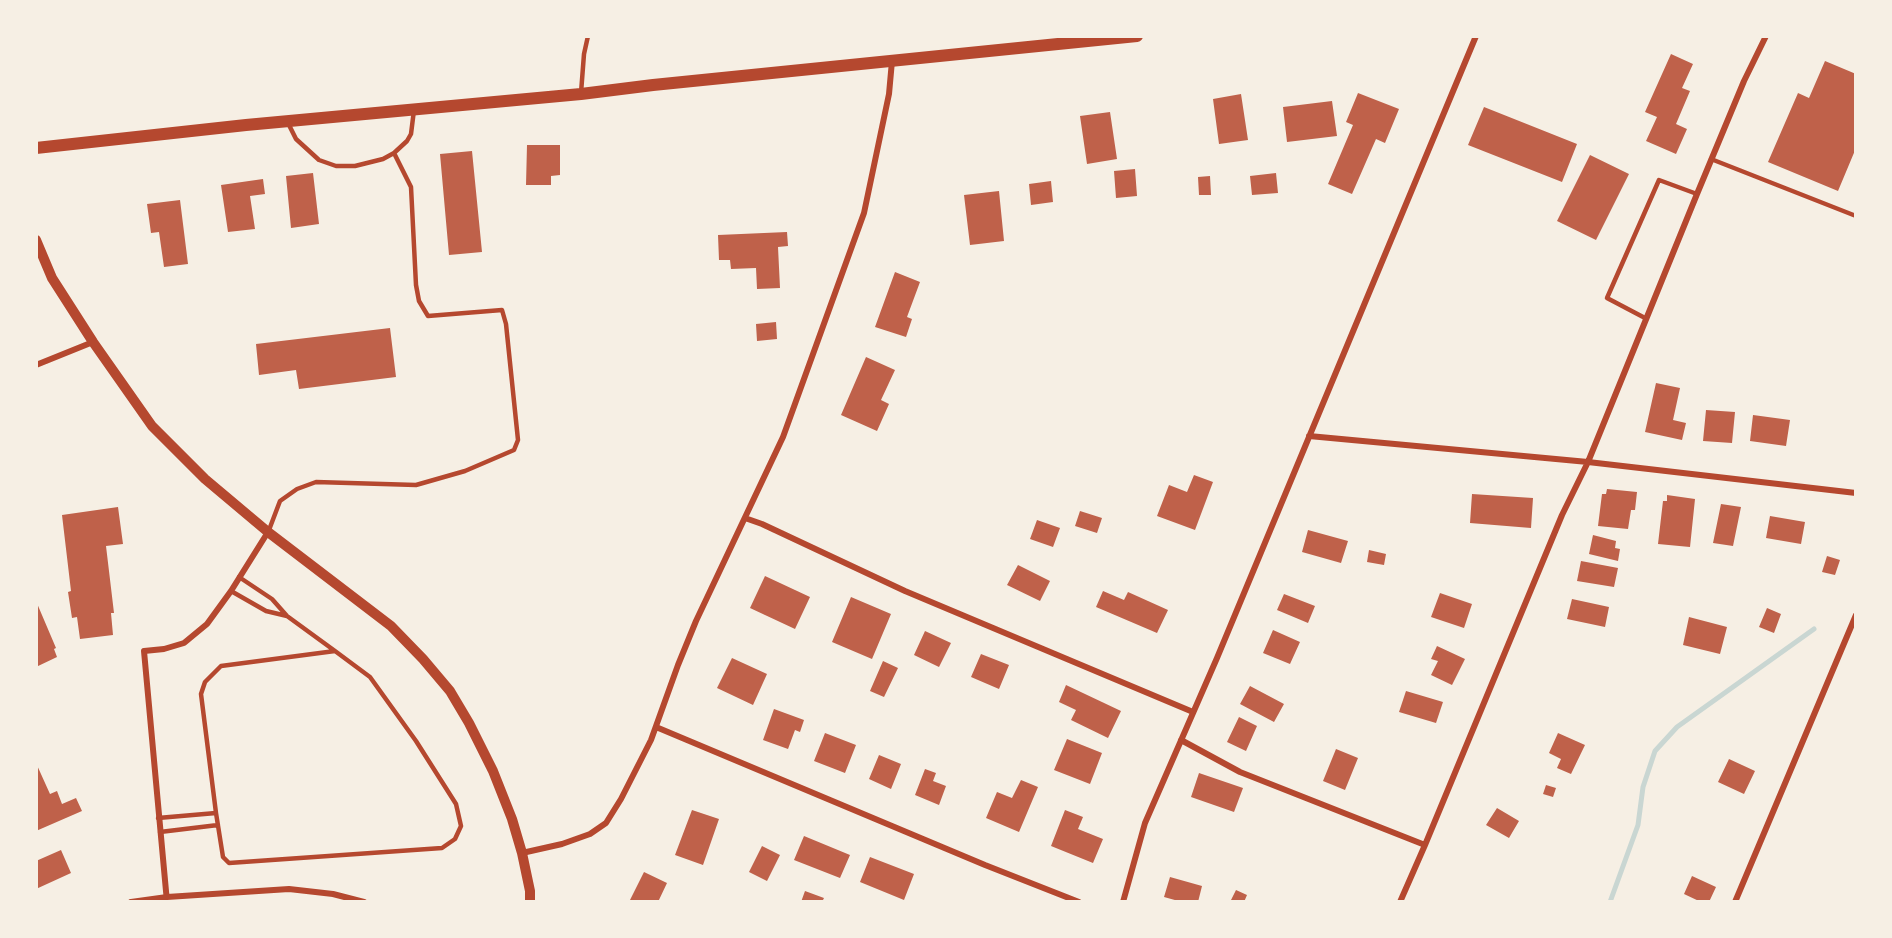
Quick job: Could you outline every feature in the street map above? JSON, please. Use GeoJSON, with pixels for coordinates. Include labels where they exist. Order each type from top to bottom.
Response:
{"type":"FeatureCollection","features":[{"type":"Feature","properties":{"kind":"main road"},"geometry":{"type":"LineString","coordinates":[[36,148],[1137,36]]}},
{"type":"Feature","properties":{"kind":"street"},"geometry":{"type":"LineString","coordinates":[[1123,902],[1145,823],[1476,36]]}},
{"type":"Feature","properties":{"kind":"street"},"geometry":{"type":"LineString","coordinates":[[1400,902],[1562,515],[1588,462],[1711,159],[1766,36]]}},
{"type":"Feature","properties":{"kind":"street"},"geometry":{"type":"LineString","coordinates":[[522,853],[562,844],[590,834],[606,823],[621,799],[656,727],[678,665],[783,437],[864,213],[889,94],[892,61]]}},
{"type":"Feature","properties":{"kind":"street"},"geometry":{"type":"LineString","coordinates":[[36,240],[52,278],[93,342],[152,426],[204,479],[268,532],[391,626],[450,691],[493,771],[512,819],[522,853],[530,902]]}},
{"type":"Feature","properties":{"kind":"street"},"geometry":{"type":"LineString","coordinates":[[36,365],[93,342]]}},
{"type":"Feature","properties":{"kind":"street"},"geometry":{"type":"LineString","coordinates":[[1309,436],[1588,462],[1856,493]]}},
{"type":"Feature","properties":{"kind":"street"},"geometry":{"type":"LineString","coordinates":[[745,518],[905,591],[1193,712]]}},
{"type":"Feature","properties":{"kind":"street"},"geometry":{"type":"LineString","coordinates":[[167,900],[144,651],[164,649],[184,643],[207,624],[268,532]]}},
{"type":"Feature","properties":{"kind":"street"},"geometry":{"type":"LineString","coordinates":[[1735,902],[1856,615]]}},
{"type":"Feature","properties":{"kind":"street"},"geometry":{"type":"LineString","coordinates":[[656,727],[1079,902]]}},
{"type":"Feature","properties":{"kind":"street"},"geometry":{"type":"LineString","coordinates":[[1181,740],[1240,772],[1425,845]]}},
{"type":"Feature","properties":{"kind":"street"},"geometry":{"type":"LineString","coordinates":[[131,902],[289,890],[333,894],[364,902]]}},
{"type":"Feature","properties":{"kind":"lane"},"geometry":{"type":"LineString","coordinates":[[581,94],[584,54],[588,36]]}},
{"type":"Feature","properties":{"kind":"lane"},"geometry":{"type":"LineString","coordinates":[[287,121],[296,139],[319,160],[336,166],[368,164],[394,153],[407,141],[411,134],[414,110]]}},
{"type":"Feature","properties":{"kind":"lane"},"geometry":{"type":"LineString","coordinates":[[268,532],[280,501],[306,485],[316,482],[416,485],[465,471],[514,450],[518,440],[506,324],[502,310],[428,316],[418,301],[411,188],[394,153]]}},
{"type":"Feature","properties":{"kind":"lane"},"geometry":{"type":"LineString","coordinates":[[1711,159],[1856,216]]}},
{"type":"Feature","properties":{"kind":"lane"},"geometry":{"type":"LineString","coordinates":[[1645,318],[1606,298],[1659,180],[1697,194]]}},
{"type":"Feature","properties":{"kind":"lane"},"geometry":{"type":"LineString","coordinates":[[239,577],[272,599],[287,616],[335,651],[370,677],[416,741],[456,804],[461,825],[454,839],[442,848],[229,862],[223,857],[216,813],[201,694],[205,682],[221,666],[335,651]]}},
{"type":"Feature","properties":{"kind":"lane"},"geometry":{"type":"LineString","coordinates":[[231,591],[266,611],[287,616]]}},
{"type":"Feature","properties":{"kind":"lane"},"geometry":{"type":"LineString","coordinates":[[158,818],[216,813]]}},
{"type":"Feature","properties":{"kind":"lane"},"geometry":{"type":"LineString","coordinates":[[160,832],[218,825]]}},
{"type":"Feature","properties":{"kind":"building"},"geometry":{"type":"Polygon","coordinates":[[[1671,54],[1693,64],[1682,88],[1690,91],[1676,124],[1687,129],[1676,154],[1646,141],[1657,117],[1645,112],[1671,54]]]}},
{"type":"Feature","properties":{"kind":"building"},"geometry":{"type":"Polygon","coordinates":[[[1825,61],[1856,74],[1856,113],[1854,116],[1856,117],[1856,148],[1838,191],[1768,162],[1798,93],[1809,98],[1825,61]]]}},
{"type":"Feature","properties":{"kind":"building"},"geometry":{"type":"Polygon","coordinates":[[[1358,93],[1399,109],[1385,143],[1376,139],[1352,194],[1328,184],[1353,125],[1346,122],[1358,93]]]}},
{"type":"Feature","properties":{"kind":"building"},"geometry":{"type":"Polygon","coordinates":[[[1241,94],[1248,140],[1219,144],[1213,99],[1241,94]]]}},
{"type":"Feature","properties":{"kind":"building"},"geometry":{"type":"Polygon","coordinates":[[[1332,101],[1337,136],[1287,142],[1283,107],[1332,101]]]}},
{"type":"Feature","properties":{"kind":"building"},"geometry":{"type":"Polygon","coordinates":[[[1484,107],[1577,144],[1562,182],[1468,145],[1484,107]]]}},
{"type":"Feature","properties":{"kind":"building"},"geometry":{"type":"Polygon","coordinates":[[[1110,112],[1117,159],[1087,164],[1080,116],[1110,112]]]}},
{"type":"Feature","properties":{"kind":"building"},"geometry":{"type":"Polygon","coordinates":[[[527,145],[560,145],[560,175],[551,176],[551,185],[526,185],[527,145]]]}},
{"type":"Feature","properties":{"kind":"building"},"geometry":{"type":"Polygon","coordinates":[[[472,151],[482,252],[449,255],[440,154],[472,151]]]}},
{"type":"Feature","properties":{"kind":"building"},"geometry":{"type":"Polygon","coordinates":[[[1590,155],[1629,174],[1596,240],[1557,221],[1590,155]]]}},
{"type":"Feature","properties":{"kind":"building"},"geometry":{"type":"Polygon","coordinates":[[[1135,169],[1137,196],[1116,198],[1114,171],[1135,169]]]}},
{"type":"Feature","properties":{"kind":"building"},"geometry":{"type":"Polygon","coordinates":[[[313,173],[319,224],[291,228],[286,176],[313,173]]]}},
{"type":"Feature","properties":{"kind":"building"},"geometry":{"type":"Polygon","coordinates":[[[1276,173],[1278,193],[1252,195],[1250,176],[1276,173]]]}},
{"type":"Feature","properties":{"kind":"building"},"geometry":{"type":"Polygon","coordinates":[[[1210,176],[1211,195],[1199,195],[1198,177],[1210,176]]]}},
{"type":"Feature","properties":{"kind":"building"},"geometry":{"type":"Polygon","coordinates":[[[263,179],[265,194],[250,196],[255,229],[228,232],[221,185],[263,179]]]}},
{"type":"Feature","properties":{"kind":"building"},"geometry":{"type":"Polygon","coordinates":[[[1051,181],[1053,202],[1031,205],[1029,184],[1051,181]]]}},
{"type":"Feature","properties":{"kind":"building"},"geometry":{"type":"Polygon","coordinates":[[[999,191],[1004,241],[970,245],[964,195],[999,191]]]}},
{"type":"Feature","properties":{"kind":"building"},"geometry":{"type":"Polygon","coordinates":[[[180,200],[188,264],[164,267],[159,232],[151,233],[147,204],[180,200]]]}},
{"type":"Feature","properties":{"kind":"building"},"geometry":{"type":"Polygon","coordinates":[[[787,232],[788,246],[778,247],[780,288],[757,289],[756,268],[731,269],[730,260],[719,260],[718,235],[787,232]]]}},
{"type":"Feature","properties":{"kind":"building"},"geometry":{"type":"Polygon","coordinates":[[[895,272],[920,282],[907,317],[912,319],[906,337],[875,327],[895,272]]]}},
{"type":"Feature","properties":{"kind":"building"},"geometry":{"type":"Polygon","coordinates":[[[776,322],[777,339],[757,341],[756,324],[776,322]]]}},
{"type":"Feature","properties":{"kind":"building"},"geometry":{"type":"Polygon","coordinates":[[[390,328],[396,377],[299,389],[296,370],[259,375],[256,344],[390,328]]]}},
{"type":"Feature","properties":{"kind":"building"},"geometry":{"type":"Polygon","coordinates":[[[866,357],[895,370],[881,400],[889,404],[877,431],[841,415],[866,357]]]}},
{"type":"Feature","properties":{"kind":"building"},"geometry":{"type":"Polygon","coordinates":[[[1656,383],[1680,388],[1673,420],[1686,423],[1682,440],[1645,432],[1656,383]]]}},
{"type":"Feature","properties":{"kind":"building"},"geometry":{"type":"Polygon","coordinates":[[[1706,410],[1735,412],[1732,443],[1703,441],[1706,410]]]}},
{"type":"Feature","properties":{"kind":"building"},"geometry":{"type":"Polygon","coordinates":[[[1753,415],[1790,420],[1786,446],[1750,441],[1753,415]]]}},
{"type":"Feature","properties":{"kind":"building"},"geometry":{"type":"Polygon","coordinates":[[[1194,475],[1213,482],[1195,530],[1157,516],[1169,485],[1187,492],[1194,475]]]}},
{"type":"Feature","properties":{"kind":"building"},"geometry":{"type":"Polygon","coordinates":[[[1607,489],[1637,492],[1635,510],[1631,510],[1628,529],[1598,526],[1602,494],[1606,494],[1607,489]]]}},
{"type":"Feature","properties":{"kind":"building"},"geometry":{"type":"Polygon","coordinates":[[[1472,494],[1533,498],[1531,528],[1470,523],[1472,494]]]}},
{"type":"Feature","properties":{"kind":"building"},"geometry":{"type":"Polygon","coordinates":[[[1667,495],[1695,499],[1690,547],[1658,544],[1663,501],[1667,501],[1667,495]]]}},
{"type":"Feature","properties":{"kind":"building"},"geometry":{"type":"Polygon","coordinates":[[[1721,504],[1741,507],[1733,546],[1713,543],[1721,504]]]}},
{"type":"Feature","properties":{"kind":"building"},"geometry":{"type":"Polygon","coordinates":[[[118,507],[123,544],[106,546],[114,613],[111,613],[113,635],[80,639],[77,617],[72,618],[68,592],[71,591],[62,515],[118,507]]]}},
{"type":"Feature","properties":{"kind":"building"},"geometry":{"type":"Polygon","coordinates":[[[1080,511],[1102,518],[1097,533],[1075,526],[1080,511]]]}},
{"type":"Feature","properties":{"kind":"building"},"geometry":{"type":"Polygon","coordinates":[[[1770,516],[1805,522],[1801,544],[1766,538],[1770,516]]]}},
{"type":"Feature","properties":{"kind":"building"},"geometry":{"type":"Polygon","coordinates":[[[1037,520],[1060,528],[1053,547],[1030,539],[1037,520]]]}},
{"type":"Feature","properties":{"kind":"building"},"geometry":{"type":"Polygon","coordinates":[[[1308,530],[1348,541],[1341,563],[1302,552],[1308,530]]]}},
{"type":"Feature","properties":{"kind":"building"},"geometry":{"type":"Polygon","coordinates":[[[1593,535],[1616,541],[1615,548],[1620,549],[1618,561],[1589,554],[1593,535]]]}},
{"type":"Feature","properties":{"kind":"building"},"geometry":{"type":"Polygon","coordinates":[[[1369,550],[1386,554],[1384,565],[1367,562],[1369,550]]]}},
{"type":"Feature","properties":{"kind":"building"},"geometry":{"type":"Polygon","coordinates":[[[1827,556],[1840,560],[1835,575],[1822,572],[1827,556]]]}},
{"type":"Feature","properties":{"kind":"building"},"geometry":{"type":"Polygon","coordinates":[[[1581,561],[1618,568],[1614,587],[1577,581],[1581,561]]]}},
{"type":"Feature","properties":{"kind":"building"},"geometry":{"type":"Polygon","coordinates":[[[1018,565],[1050,581],[1040,601],[1007,585],[1018,565]]]}},
{"type":"Feature","properties":{"kind":"building"},"geometry":{"type":"Polygon","coordinates":[[[765,576],[810,597],[795,629],[750,608],[765,576]]]}},
{"type":"Feature","properties":{"kind":"building"},"geometry":{"type":"Polygon","coordinates":[[[1103,591],[1124,600],[1128,592],[1168,610],[1157,633],[1096,607],[1103,591]]]}},
{"type":"Feature","properties":{"kind":"building"},"geometry":{"type":"Polygon","coordinates":[[[1440,593],[1472,604],[1464,628],[1431,617],[1440,593]]]}},
{"type":"Feature","properties":{"kind":"building"},"geometry":{"type":"Polygon","coordinates":[[[1284,594],[1315,606],[1308,623],[1277,610],[1284,594]]]}},
{"type":"Feature","properties":{"kind":"building"},"geometry":{"type":"Polygon","coordinates":[[[851,597],[891,614],[872,659],[832,642],[851,597]]]}},
{"type":"Feature","properties":{"kind":"building"},"geometry":{"type":"Polygon","coordinates":[[[1572,599],[1609,607],[1605,627],[1567,619],[1572,599]]]}},
{"type":"Feature","properties":{"kind":"building"},"geometry":{"type":"Polygon","coordinates":[[[36,601],[56,648],[54,649],[57,657],[36,667],[36,601]]]}},
{"type":"Feature","properties":{"kind":"building"},"geometry":{"type":"Polygon","coordinates":[[[1767,608],[1781,614],[1774,633],[1759,627],[1767,608]]]}},
{"type":"Feature","properties":{"kind":"building"},"geometry":{"type":"Polygon","coordinates":[[[1689,617],[1727,627],[1720,654],[1683,645],[1689,617]]]}},
{"type":"Feature","properties":{"kind":"building"},"geometry":{"type":"Polygon","coordinates":[[[1273,630],[1300,642],[1290,664],[1263,653],[1273,630]]]}},
{"type":"Feature","properties":{"kind":"building"},"geometry":{"type":"Polygon","coordinates":[[[925,631],[951,643],[939,667],[914,655],[925,631]]]}},
{"type":"Feature","properties":{"kind":"building"},"geometry":{"type":"Polygon","coordinates":[[[1437,646],[1465,659],[1452,685],[1431,675],[1438,661],[1431,659],[1437,646]]]}},
{"type":"Feature","properties":{"kind":"building"},"geometry":{"type":"Polygon","coordinates":[[[981,654],[1009,665],[999,689],[971,677],[981,654]]]}},
{"type":"Feature","properties":{"kind":"building"},"geometry":{"type":"Polygon","coordinates":[[[732,658],[767,674],[753,705],[717,688],[732,658]]]}},
{"type":"Feature","properties":{"kind":"building"},"geometry":{"type":"Polygon","coordinates":[[[883,661],[898,668],[884,697],[870,691],[883,661]]]}},
{"type":"Feature","properties":{"kind":"building"},"geometry":{"type":"Polygon","coordinates":[[[1066,685],[1121,711],[1108,738],[1071,720],[1076,710],[1059,702],[1066,685]]]}},
{"type":"Feature","properties":{"kind":"building"},"geometry":{"type":"Polygon","coordinates":[[[1250,686],[1284,704],[1274,722],[1240,704],[1250,686]]]}},
{"type":"Feature","properties":{"kind":"building"},"geometry":{"type":"Polygon","coordinates":[[[1406,691],[1443,702],[1436,723],[1399,712],[1406,691]]]}},
{"type":"Feature","properties":{"kind":"building"},"geometry":{"type":"Polygon","coordinates":[[[774,709],[804,720],[800,732],[795,730],[788,749],[763,740],[774,709]]]}},
{"type":"Feature","properties":{"kind":"building"},"geometry":{"type":"Polygon","coordinates":[[[1239,717],[1257,726],[1246,751],[1227,742],[1239,717]]]}},
{"type":"Feature","properties":{"kind":"building"},"geometry":{"type":"Polygon","coordinates":[[[825,733],[856,745],[845,773],[814,761],[825,733]]]}},
{"type":"Feature","properties":{"kind":"building"},"geometry":{"type":"Polygon","coordinates":[[[1558,733],[1585,745],[1571,774],[1557,768],[1561,759],[1549,753],[1558,733]]]}},
{"type":"Feature","properties":{"kind":"building"},"geometry":{"type":"Polygon","coordinates":[[[1067,739],[1102,753],[1090,784],[1054,770],[1067,739]]]}},
{"type":"Feature","properties":{"kind":"building"},"geometry":{"type":"Polygon","coordinates":[[[1336,749],[1358,758],[1345,790],[1323,781],[1336,749]]]}},
{"type":"Feature","properties":{"kind":"building"},"geometry":{"type":"Polygon","coordinates":[[[879,755],[901,764],[891,789],[869,779],[879,755]]]}},
{"type":"Feature","properties":{"kind":"building"},"geometry":{"type":"Polygon","coordinates":[[[1729,759],[1755,771],[1744,794],[1718,782],[1729,759]]]}},
{"type":"Feature","properties":{"kind":"building"},"geometry":{"type":"Polygon","coordinates":[[[36,763],[50,794],[57,791],[62,804],[76,798],[82,811],[36,831],[36,763]]]}},
{"type":"Feature","properties":{"kind":"building"},"geometry":{"type":"Polygon","coordinates":[[[925,769],[936,773],[933,781],[946,786],[939,805],[915,795],[925,769]]]}},
{"type":"Feature","properties":{"kind":"building"},"geometry":{"type":"Polygon","coordinates":[[[1199,773],[1243,788],[1234,812],[1191,797],[1199,773]]]}},
{"type":"Feature","properties":{"kind":"building"},"geometry":{"type":"Polygon","coordinates":[[[1021,780],[1038,787],[1019,832],[986,818],[997,792],[1012,798],[1021,780]]]}},
{"type":"Feature","properties":{"kind":"building"},"geometry":{"type":"Polygon","coordinates":[[[1546,785],[1556,788],[1553,797],[1543,794],[1546,785]]]}},
{"type":"Feature","properties":{"kind":"building"},"geometry":{"type":"Polygon","coordinates":[[[1497,808],[1519,821],[1509,838],[1486,825],[1497,808]]]}},
{"type":"Feature","properties":{"kind":"building"},"geometry":{"type":"Polygon","coordinates":[[[692,810],[719,819],[703,865],[675,855],[692,810]]]}},
{"type":"Feature","properties":{"kind":"building"},"geometry":{"type":"Polygon","coordinates":[[[1065,810],[1083,817],[1078,829],[1103,839],[1093,863],[1051,846],[1065,810]]]}},
{"type":"Feature","properties":{"kind":"building"},"geometry":{"type":"Polygon","coordinates":[[[804,836],[850,855],[840,878],[794,860],[804,836]]]}},
{"type":"Feature","properties":{"kind":"building"},"geometry":{"type":"Polygon","coordinates":[[[762,846],[780,855],[767,881],[749,872],[762,846]]]}},
{"type":"Feature","properties":{"kind":"building"},"geometry":{"type":"Polygon","coordinates":[[[61,850],[71,873],[36,889],[36,861],[61,850]]]}},
{"type":"Feature","properties":{"kind":"building"},"geometry":{"type":"Polygon","coordinates":[[[870,857],[914,874],[904,900],[860,882],[870,857]]]}},
{"type":"Feature","properties":{"kind":"building"},"geometry":{"type":"Polygon","coordinates":[[[644,872],[667,883],[658,902],[629,902],[644,872]]]}},
{"type":"Feature","properties":{"kind":"building"},"geometry":{"type":"Polygon","coordinates":[[[1692,876],[1716,887],[1709,902],[1701,902],[1684,894],[1692,876]]]}},
{"type":"Feature","properties":{"kind":"building"},"geometry":{"type":"Polygon","coordinates":[[[1170,877],[1202,886],[1198,902],[1182,902],[1164,897],[1170,877]]]}},
{"type":"Feature","properties":{"kind":"building"},"geometry":{"type":"Polygon","coordinates":[[[1236,890],[1247,895],[1244,902],[1230,902],[1236,890]]]}},
{"type":"Feature","properties":{"kind":"building"},"geometry":{"type":"Polygon","coordinates":[[[805,891],[824,898],[822,902],[801,902],[805,891]]]}},
{"type":"Feature","properties":{"kind":"waterway"},"geometry":{"type":"LineString","coordinates":[[1610,902],[1638,825],[1643,787],[1655,751],[1677,727],[1814,629]]}}]}
